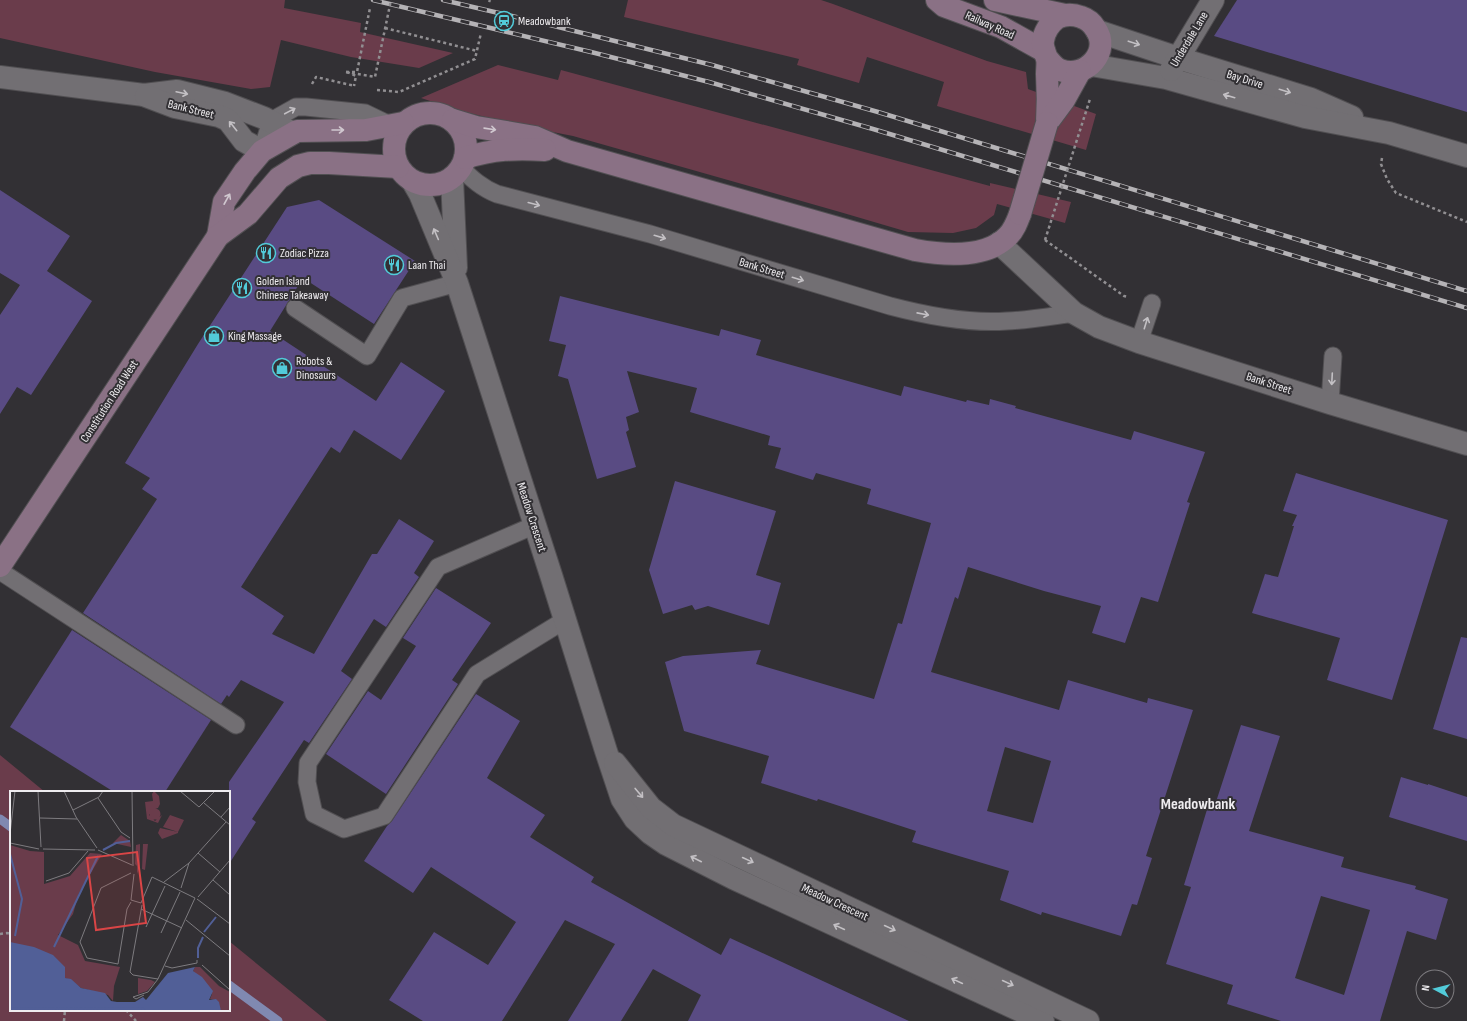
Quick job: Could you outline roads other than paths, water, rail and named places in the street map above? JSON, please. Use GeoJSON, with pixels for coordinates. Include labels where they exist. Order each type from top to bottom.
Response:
{"type":"FeatureCollection","features":[{"type":"Feature","properties":{"kind":"main road","name":"Railway Road"},"geometry":{"type":"LineString","coordinates":[[937,0],[944,6],[974,16],[1005,30],[1045,54]]}},
{"type":"Feature","properties":{"kind":"main road","name":"Railway Road"},"geometry":{"type":"LineString","coordinates":[[995,0],[1065,15]]}},
{"type":"Feature","properties":{"kind":"main road"},"geometry":{"type":"LineString","coordinates":[[262,151],[293,133],[308,130],[366,130],[397,125],[422,113],[433,112],[476,127],[535,137],[566,151],[915,250],[933,253],[968,253],[985,250],[999,243],[1008,236],[1020,214],[1056,97],[1097,58],[1100,50],[1100,40],[1097,31],[1092,23],[1075,15],[1065,15],[1056,19],[1049,25],[1043,42],[1056,97]]}},
{"type":"Feature","properties":{"kind":"main road"},"geometry":{"type":"LineString","coordinates":[[1045,54],[1059,70],[1067,72],[1086,68]]}},
{"type":"Feature","properties":{"kind":"main road"},"geometry":{"type":"LineString","coordinates":[[453,120],[460,128],[466,148],[459,168]]}},
{"type":"Feature","properties":{"kind":"main road"},"geometry":{"type":"LineString","coordinates":[[397,125],[394,155],[405,174]]}},
{"type":"Feature","properties":{"kind":"main road"},"geometry":{"type":"LineString","coordinates":[[262,151],[298,166],[310,163],[329,163],[405,174],[424,185],[436,185],[446,182],[459,168],[481,153],[503,149],[566,151]]}},
{"type":"Feature","properties":{"kind":"main road","name":"Constitution Road West"},"geometry":{"type":"LineString","coordinates":[[218,236],[224,202],[245,171],[262,151]]}},
{"type":"Feature","properties":{"kind":"main road","name":"Constitution Road West"},"geometry":{"type":"LineString","coordinates":[[0,566],[218,236],[248,214],[279,178],[298,166]]}},
{"type":"Feature","properties":{"kind":"street","name":"Underdale Lane"},"geometry":{"type":"LineString","coordinates":[[1166,78],[1212,0]]}},
{"type":"Feature","properties":{"kind":"street","name":"Bay Drive"},"geometry":{"type":"LineString","coordinates":[[1097,31],[1178,58],[1311,99],[1389,133]]}},
{"type":"Feature","properties":{"kind":"street","name":"Bay Drive"},"geometry":{"type":"LineString","coordinates":[[1086,68],[1166,78],[1305,117],[1389,133],[1467,156]]}},
{"type":"Feature","properties":{"kind":"street","name":"Bank Street"},"geometry":{"type":"LineString","coordinates":[[0,77],[144,95],[177,91],[225,103],[271,121],[293,133]]}},
{"type":"Feature","properties":{"kind":"street","name":"Bank Street"},"geometry":{"type":"LineString","coordinates":[[144,95],[175,108],[219,116],[228,120],[244,140],[262,151]]}},
{"type":"Feature","properties":{"kind":"street","name":"Meadow Crescent"},"geometry":{"type":"LineString","coordinates":[[457,283],[459,168]]}},
{"type":"Feature","properties":{"kind":"street","name":"Meadow Crescent"},"geometry":{"type":"LineString","coordinates":[[405,174],[420,194],[457,283],[535,524],[606,751],[622,799],[635,819],[650,833],[666,844],[733,878],[1043,1021]]}},
{"type":"Feature","properties":{"kind":"street","name":"Bank Street"},"geometry":{"type":"LineString","coordinates":[[999,243],[1074,313],[1099,327],[1139,342],[1330,403],[1467,444]]}},
{"type":"Feature","properties":{"kind":"street","name":"Meadow Crescent"},"geometry":{"type":"LineString","coordinates":[[606,751],[652,808],[673,825],[1088,1021]]}},
{"type":"Feature","properties":{"kind":"lane"},"geometry":{"type":"LineString","coordinates":[[262,151],[271,121],[296,107],[306,106],[365,113],[397,125]]}},
{"type":"Feature","properties":{"kind":"lane","name":"Bank Street"},"geometry":{"type":"LineString","coordinates":[[459,168],[475,182],[496,194],[650,234],[915,313],[940,318],[994,322],[1007,322],[1074,313]]}},
{"type":"Feature","properties":{"kind":"lane"},"geometry":{"type":"LineString","coordinates":[[295,308],[367,356],[402,298],[457,283]]}},
{"type":"Feature","properties":{"kind":"lane"},"geometry":{"type":"LineString","coordinates":[[1139,342],[1152,303]]}},
{"type":"Feature","properties":{"kind":"lane"},"geometry":{"type":"LineString","coordinates":[[1330,403],[1333,356]]}},
{"type":"Feature","properties":{"kind":"lane"},"geometry":{"type":"LineString","coordinates":[[535,524],[438,567],[308,763],[307,782],[314,814],[344,829],[384,816],[477,674],[565,620]]}},
{"type":"Feature","properties":{"kind":"lane"},"geometry":{"type":"LineString","coordinates":[[0,571],[236,725]]}},
{"type":"Feature","properties":{"kind":"waterway"},"geometry":{"type":"LineString","coordinates":[[0,819],[10,826]]}},
{"type":"Feature","properties":{"kind":"waterway"},"geometry":{"type":"LineString","coordinates":[[230,986],[278,1021]]}},
{"type":"Feature","properties":{"kind":"railway"},"geometry":{"type":"LineString","coordinates":[[373,0],[709,82],[873,129],[1467,308]]}},
{"type":"Feature","properties":{"kind":"railway"},"geometry":{"type":"LineString","coordinates":[[443,0],[712,65],[878,112],[1467,291]]}},
{"type":"Feature","properties":{"kind":"place","name":"Meadowbank"},"geometry":{"type":"Point","coordinates":[504,21]}},
{"type":"Feature","properties":{"kind":"place","name":"Zodiac Pizza"},"geometry":{"type":"Point","coordinates":[266,253]}},
{"type":"Feature","properties":{"kind":"place","name":"Laan Thai"},"geometry":{"type":"Point","coordinates":[394,265]}},
{"type":"Feature","properties":{"kind":"place","name":"Golden Island Chinese Takeaway"},"geometry":{"type":"Point","coordinates":[242,288]}},
{"type":"Feature","properties":{"kind":"place","name":"King Massage"},"geometry":{"type":"Point","coordinates":[214,336]}},
{"type":"Feature","properties":{"kind":"place","name":"Robots & Dinosaurs"},"geometry":{"type":"Point","coordinates":[282,368]}},
{"type":"Feature","properties":{"kind":"district","name":"Meadowbank"},"geometry":{"type":"Point","coordinates":[1198,803]}}]}
